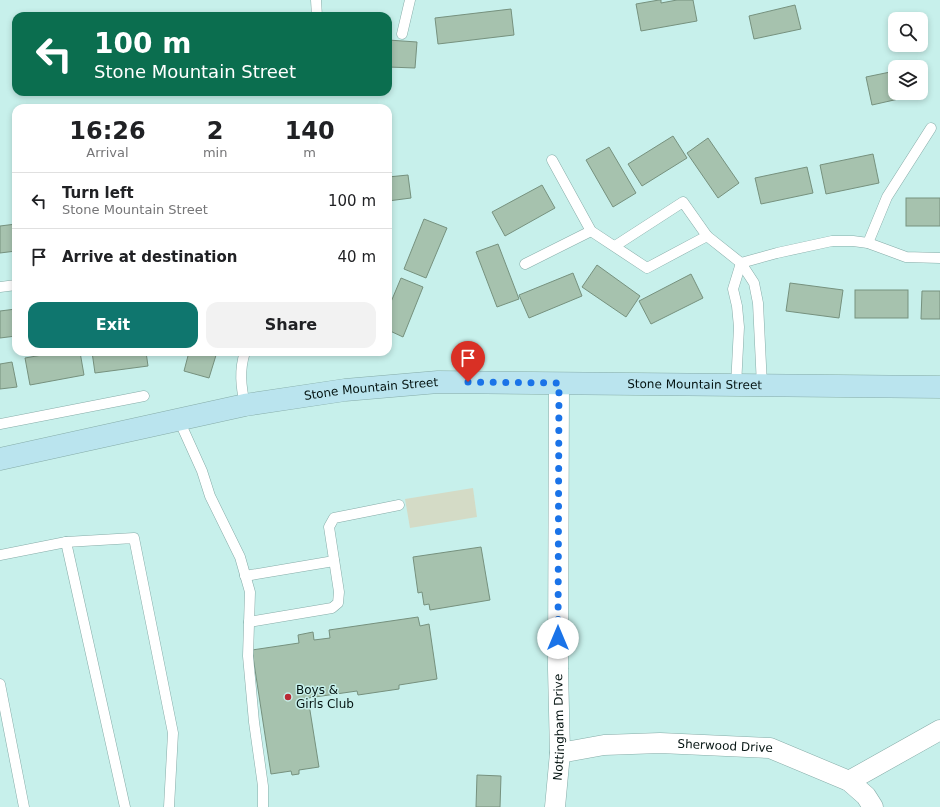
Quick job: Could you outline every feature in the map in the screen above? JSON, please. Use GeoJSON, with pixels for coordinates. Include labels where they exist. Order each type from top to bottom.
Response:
{"type":"FeatureCollection","features":[{"type":"Feature","properties":{"kind":"main road","name":"Stone Mountain Street"},"geometry":{"type":"LineString","coordinates":[[0,459],[245,405],[345,390],[438,382],[940,387]]}},
{"type":"Feature","properties":{"kind":"street","name":"Nottingham Drive"},"geometry":{"type":"LineString","coordinates":[[555,807],[560,753],[558,669],[559,383]]}},
{"type":"Feature","properties":{"kind":"street"},"geometry":{"type":"LineString","coordinates":[[849,781],[940,730]]}},
{"type":"Feature","properties":{"kind":"street","name":"Sherwood Drive"},"geometry":{"type":"LineString","coordinates":[[560,753],[604,745],[660,743],[770,748],[849,781],[866,796],[872,807]]}},
{"type":"Feature","properties":{"kind":"lane"},"geometry":{"type":"LineString","coordinates":[[316,0],[317,12]]}},
{"type":"Feature","properties":{"kind":"lane"},"geometry":{"type":"LineString","coordinates":[[402,34],[410,0]]}},
{"type":"Feature","properties":{"kind":"lane"},"geometry":{"type":"LineString","coordinates":[[868,244],[887,197],[930,128]]}},
{"type":"Feature","properties":{"kind":"lane"},"geometry":{"type":"LineString","coordinates":[[552,160],[591,231],[647,268],[707,236]]}},
{"type":"Feature","properties":{"kind":"lane"},"geometry":{"type":"LineString","coordinates":[[615,246],[682,202],[707,236],[740,264],[754,283],[758,303],[762,386]]}},
{"type":"Feature","properties":{"kind":"lane"},"geometry":{"type":"LineString","coordinates":[[525,264],[591,231]]}},
{"type":"Feature","properties":{"kind":"lane"},"geometry":{"type":"LineString","coordinates":[[740,264],[777,253],[832,241],[853,241],[868,244],[906,258],[940,258]]}},
{"type":"Feature","properties":{"kind":"lane"},"geometry":{"type":"LineString","coordinates":[[736,386],[739,327],[737,306],[733,289],[740,264]]}},
{"type":"Feature","properties":{"kind":"lane"},"geometry":{"type":"LineString","coordinates":[[0,287],[12,286]]}},
{"type":"Feature","properties":{"kind":"lane"},"geometry":{"type":"LineString","coordinates":[[243,356],[240,380],[245,405]]}},
{"type":"Feature","properties":{"kind":"lane"},"geometry":{"type":"LineString","coordinates":[[0,424],[144,396]]}},
{"type":"Feature","properties":{"kind":"lane"},"geometry":{"type":"LineString","coordinates":[[179,420],[202,471],[210,496],[240,558],[250,592],[248,656],[254,722],[263,786],[263,807]]}},
{"type":"Feature","properties":{"kind":"lane"},"geometry":{"type":"LineString","coordinates":[[249,622],[332,608],[338,603],[339,592],[329,527],[334,518],[399,505]]}},
{"type":"Feature","properties":{"kind":"lane"},"geometry":{"type":"LineString","coordinates":[[0,555],[66,542],[134,538],[174,733],[169,807]]}},
{"type":"Feature","properties":{"kind":"lane"},"geometry":{"type":"LineString","coordinates":[[66,542],[124,807]]}},
{"type":"Feature","properties":{"kind":"lane"},"geometry":{"type":"LineString","coordinates":[[245,576],[334,560]]}},
{"type":"Feature","properties":{"kind":"lane"},"geometry":{"type":"LineString","coordinates":[[0,684],[24,807]]}},
{"type":"Feature","properties":{"kind":"green space"},"geometry":{"type":"Polygon","coordinates":[[[473,488],[477,517],[410,528],[405,499],[473,488]]]}},
{"type":"Feature","properties":{"kind":"building"},"geometry":{"type":"Polygon","coordinates":[[[661,0],[661,3],[677,0],[693,0],[697,21],[641,31],[636,4],[661,0]]]}},
{"type":"Feature","properties":{"kind":"building"},"geometry":{"type":"Polygon","coordinates":[[[795,5],[801,29],[754,39],[749,16],[795,5]]]}},
{"type":"Feature","properties":{"kind":"building"},"geometry":{"type":"Polygon","coordinates":[[[511,9],[514,35],[438,44],[435,18],[511,9]]]}},
{"type":"Feature","properties":{"kind":"building"},"geometry":{"type":"Polygon","coordinates":[[[392,40],[417,42],[415,68],[392,67],[392,40]]]}},
{"type":"Feature","properties":{"kind":"building"},"geometry":{"type":"Polygon","coordinates":[[[888,72],[888,100],[894,100],[872,105],[866,77],[888,72]]]}},
{"type":"Feature","properties":{"kind":"building"},"geometry":{"type":"Polygon","coordinates":[[[673,136],[687,158],[642,186],[628,164],[673,136]]]}},
{"type":"Feature","properties":{"kind":"building"},"geometry":{"type":"Polygon","coordinates":[[[708,138],[739,183],[718,198],[687,153],[708,138]]]}},
{"type":"Feature","properties":{"kind":"building"},"geometry":{"type":"Polygon","coordinates":[[[609,147],[636,193],[613,207],[586,160],[609,147]]]}},
{"type":"Feature","properties":{"kind":"building"},"geometry":{"type":"Polygon","coordinates":[[[873,154],[879,183],[826,194],[820,165],[873,154]]]}},
{"type":"Feature","properties":{"kind":"building"},"geometry":{"type":"Polygon","coordinates":[[[807,167],[813,193],[761,204],[755,178],[807,167]]]}},
{"type":"Feature","properties":{"kind":"building"},"geometry":{"type":"Polygon","coordinates":[[[408,175],[411,198],[392,200],[392,177],[408,175]]]}},
{"type":"Feature","properties":{"kind":"building"},"geometry":{"type":"Polygon","coordinates":[[[542,185],[555,208],[505,236],[492,212],[542,185]]]}},
{"type":"Feature","properties":{"kind":"building"},"geometry":{"type":"Polygon","coordinates":[[[906,198],[940,198],[940,226],[906,226],[906,198]]]}},
{"type":"Feature","properties":{"kind":"building"},"geometry":{"type":"Polygon","coordinates":[[[424,219],[447,228],[426,278],[404,269],[424,219]]]}},
{"type":"Feature","properties":{"kind":"building"},"geometry":{"type":"Polygon","coordinates":[[[12,224],[12,252],[0,253],[0,226],[12,224]]]}},
{"type":"Feature","properties":{"kind":"building"},"geometry":{"type":"Polygon","coordinates":[[[498,244],[519,299],[497,307],[476,252],[498,244]]]}},
{"type":"Feature","properties":{"kind":"building"},"geometry":{"type":"Polygon","coordinates":[[[597,265],[640,296],[626,317],[582,287],[597,265]]]}},
{"type":"Feature","properties":{"kind":"building"},"geometry":{"type":"Polygon","coordinates":[[[573,273],[582,296],[529,318],[519,295],[573,273]]]}},
{"type":"Feature","properties":{"kind":"building"},"geometry":{"type":"Polygon","coordinates":[[[691,274],[703,298],[651,324],[639,301],[691,274]]]}},
{"type":"Feature","properties":{"kind":"building"},"geometry":{"type":"Polygon","coordinates":[[[401,278],[423,287],[403,337],[392,332],[392,299],[401,278]]]}},
{"type":"Feature","properties":{"kind":"building"},"geometry":{"type":"Polygon","coordinates":[[[790,283],[843,290],[839,318],[786,311],[790,283]]]}},
{"type":"Feature","properties":{"kind":"building"},"geometry":{"type":"Polygon","coordinates":[[[855,290],[908,290],[908,318],[855,318],[855,290]]]}},
{"type":"Feature","properties":{"kind":"building"},"geometry":{"type":"Polygon","coordinates":[[[922,291],[940,291],[940,319],[921,319],[922,291]]]}},
{"type":"Feature","properties":{"kind":"building"},"geometry":{"type":"Polygon","coordinates":[[[12,310],[12,336],[0,338],[0,311],[12,310]]]}},
{"type":"Feature","properties":{"kind":"building"},"geometry":{"type":"Polygon","coordinates":[[[36,356],[81,356],[84,375],[30,385],[25,358],[36,356]]]}},
{"type":"Feature","properties":{"kind":"building"},"geometry":{"type":"Polygon","coordinates":[[[93,356],[147,356],[148,366],[95,373],[93,356]]]}},
{"type":"Feature","properties":{"kind":"building"},"geometry":{"type":"Polygon","coordinates":[[[188,356],[216,356],[209,378],[184,371],[188,356]]]}},
{"type":"Feature","properties":{"kind":"building"},"geometry":{"type":"Polygon","coordinates":[[[12,362],[17,387],[0,389],[0,364],[12,362]]]}},
{"type":"Feature","properties":{"kind":"building"},"geometry":{"type":"Polygon","coordinates":[[[481,547],[490,600],[430,610],[429,604],[424,605],[422,592],[418,593],[413,557],[481,547]]]}},
{"type":"Feature","properties":{"kind":"building","name":"Boys & Girls Club"},"geometry":{"type":"Polygon","coordinates":[[[418,617],[420,626],[429,624],[437,679],[399,685],[399,689],[358,695],[357,691],[308,698],[319,767],[299,770],[299,774],[292,775],[291,771],[271,774],[252,650],[299,643],[298,635],[313,632],[314,640],[330,638],[329,630],[418,617]]]}},
{"type":"Feature","properties":{"kind":"building"},"geometry":{"type":"Polygon","coordinates":[[[477,775],[501,776],[500,807],[476,807],[477,775]]]}},
{"type":"Feature","properties":{"kind":"place","name":"Boys & Girls Club"},"geometry":{"type":"Point","coordinates":[288,697]}},
{"type":"Feature","properties":{"kind":"route"},"geometry":{"type":"LineString","coordinates":[[468,382],[559,383],[558,638]]}}]}
